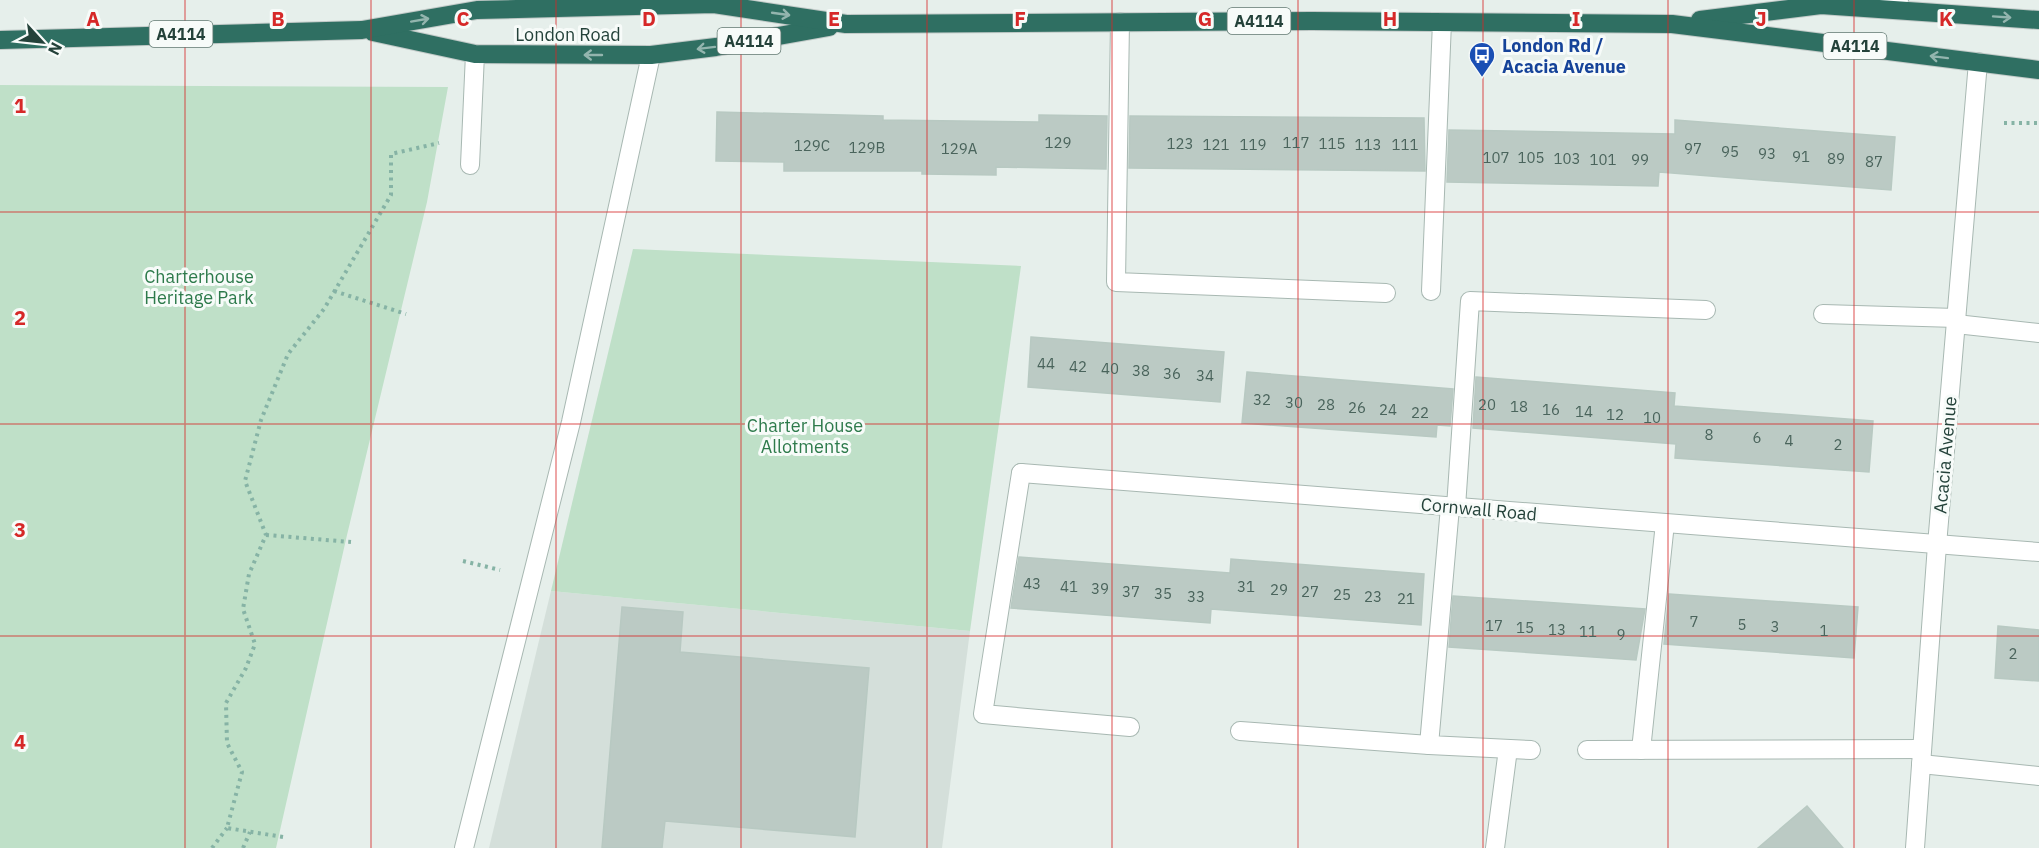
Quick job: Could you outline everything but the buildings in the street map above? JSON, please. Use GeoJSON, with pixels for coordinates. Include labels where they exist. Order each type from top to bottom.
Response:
{"type":"FeatureCollection","features":[{"type":"Feature","properties":{"kind":"highway","name":"London Road"},"geometry":{"type":"LineString","coordinates":[[0,40],[362,30],[477,10],[714,4],[846,24],[1442,22],[1672,24],[2039,70]]}},
{"type":"Feature","properties":{"kind":"highway","name":"London Road"},"geometry":{"type":"LineString","coordinates":[[1672,24],[1821,5],[2039,20]]}},
{"type":"Feature","properties":{"kind":"highway","name":"London Road"},"geometry":{"type":"LineString","coordinates":[[362,30],[475,54],[651,55],[716,47],[846,24]]}},
{"type":"Feature","properties":{"kind":"street"},"geometry":{"type":"LineString","coordinates":[[1821,5],[1899,0]]}},
{"type":"Feature","properties":{"kind":"street"},"geometry":{"type":"LineString","coordinates":[[1120,22],[1116,282],[1386,293]]}},
{"type":"Feature","properties":{"kind":"street"},"geometry":{"type":"LineString","coordinates":[[1431,291],[1442,22]]}},
{"type":"Feature","properties":{"kind":"street"},"geometry":{"type":"LineString","coordinates":[[470,165],[475,54]]}},
{"type":"Feature","properties":{"kind":"street"},"geometry":{"type":"LineString","coordinates":[[464,848],[571,422],[651,55]]}},
{"type":"Feature","properties":{"kind":"street","name":"Acacia Avenue"},"geometry":{"type":"LineString","coordinates":[[1915,848],[1937,545],[1978,62]]}},
{"type":"Feature","properties":{"kind":"street"},"geometry":{"type":"LineString","coordinates":[[1429,745],[1453,507],[1470,301],[1706,310]]}},
{"type":"Feature","properties":{"kind":"street"},"geometry":{"type":"LineString","coordinates":[[1823,314],[1956,321],[2039,333]]}},
{"type":"Feature","properties":{"kind":"street","name":"Cornwall Road"},"geometry":{"type":"LineString","coordinates":[[1130,727],[983,714],[1021,473],[2039,552]]}},
{"type":"Feature","properties":{"kind":"street"},"geometry":{"type":"LineString","coordinates":[[1641,750],[1665,524]]}},
{"type":"Feature","properties":{"kind":"street"},"geometry":{"type":"LineString","coordinates":[[1240,731],[1531,750]]}},
{"type":"Feature","properties":{"kind":"street"},"geometry":{"type":"LineString","coordinates":[[1495,848],[1508,749]]}},
{"type":"Feature","properties":{"kind":"street"},"geometry":{"type":"LineString","coordinates":[[1587,750],[1921,757],[2039,776]]}},
{"type":"Feature","properties":{"kind":"path"},"geometry":{"type":"LineString","coordinates":[[212,848],[227,828],[242,772],[227,742],[226,703],[246,668],[255,644],[243,609],[249,574],[266,535],[245,481],[261,420],[288,354],[334,291],[391,195],[391,154],[471,135]]}},
{"type":"Feature","properties":{"kind":"path"},"geometry":{"type":"LineString","coordinates":[[334,291],[406,314]]}},
{"type":"Feature","properties":{"kind":"path"},"geometry":{"type":"LineString","coordinates":[[266,535],[351,542]]}},
{"type":"Feature","properties":{"kind":"path"},"geometry":{"type":"LineString","coordinates":[[463,561],[532,578]]}},
{"type":"Feature","properties":{"kind":"path"},"geometry":{"type":"LineString","coordinates":[[227,828],[283,837]]}},
{"type":"Feature","properties":{"kind":"path"},"geometry":{"type":"LineString","coordinates":[[243,848],[250,832]]}},
{"type":"Feature","properties":{"kind":"shaded area"},"geometry":{"type":"Polygon","coordinates":[[[551,591],[970,631],[942,848],[489,848],[551,591]]]}},
{"type":"Feature","properties":{"kind":"green space","name":"Charterhouse Heritage Park"},"geometry":{"type":"Polygon","coordinates":[[[0,85],[448,87],[427,202],[347,535],[276,848],[0,848],[0,85]]]}},
{"type":"Feature","properties":{"kind":"green space","name":"Charter House Allotments"},"geometry":{"type":"Polygon","coordinates":[[[633,249],[1021,266],[970,631],[551,591],[633,249]]]}},
{"type":"Feature","properties":{"kind":"place","name":"London Rd / Acacia Avenue"},"geometry":{"type":"Point","coordinates":[1482,78]}}]}
